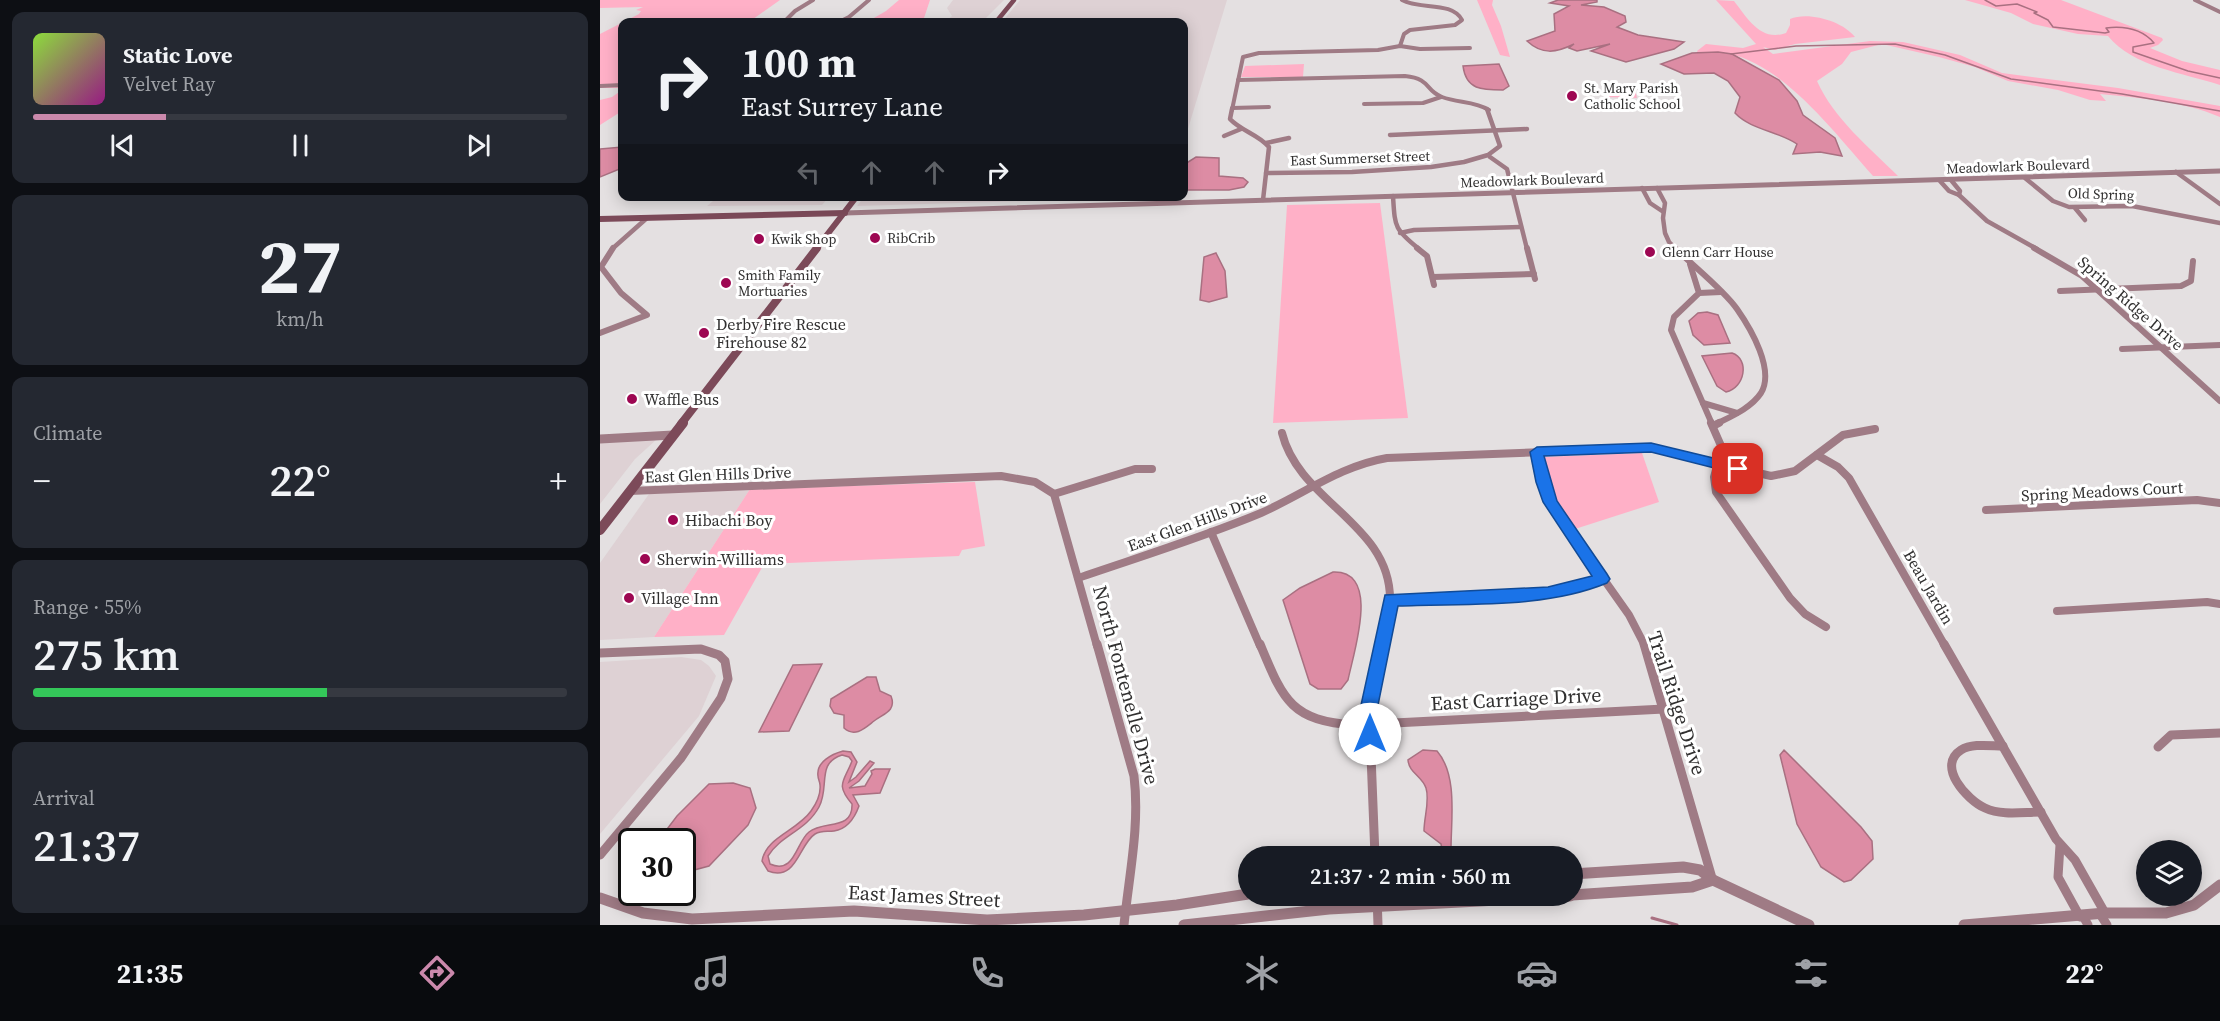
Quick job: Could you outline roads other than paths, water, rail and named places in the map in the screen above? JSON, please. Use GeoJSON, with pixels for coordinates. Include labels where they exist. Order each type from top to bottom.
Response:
{"type":"FeatureCollection","features":[{"type":"Feature","properties":{"kind":"main road"},"geometry":{"type":"LineString","coordinates":[[999,18],[1014,0]]}},
{"type":"Feature","properties":{"kind":"main road"},"geometry":{"type":"LineString","coordinates":[[600,530],[853,201]]}},
{"type":"Feature","properties":{"kind":"main road"},"geometry":{"type":"LineString","coordinates":[[600,219],[845,213]]}},
{"type":"Feature","properties":{"kind":"street"},"geometry":{"type":"LineString","coordinates":[[788,18],[813,0]]}},
{"type":"Feature","properties":{"kind":"street"},"geometry":{"type":"LineString","coordinates":[[848,18],[869,0]]}},
{"type":"Feature","properties":{"kind":"street"},"geometry":{"type":"LineString","coordinates":[[1400,46],[1404,34],[1410,30],[1455,25],[1462,20],[1459,11],[1455,8],[1412,5],[1402,0]]}},
{"type":"Feature","properties":{"kind":"street"},"geometry":{"type":"LineString","coordinates":[[2195,0],[2220,12]]}},
{"type":"Feature","properties":{"kind":"street"},"geometry":{"type":"LineString","coordinates":[[1263,200],[1269,151],[1266,143],[1241,129],[1230,119],[1243,58],[1249,53],[1387,50],[1400,46],[1470,48]]}},
{"type":"Feature","properties":{"kind":"street"},"geometry":{"type":"LineString","coordinates":[[1238,80],[1406,76],[1426,78],[1434,93],[1441,97],[1486,108],[1491,112],[1500,148],[1490,157],[1507,169],[1534,276],[1433,277]]}},
{"type":"Feature","properties":{"kind":"street"},"geometry":{"type":"LineString","coordinates":[[600,86],[618,85]]}},
{"type":"Feature","properties":{"kind":"street"},"geometry":{"type":"LineString","coordinates":[[1364,104],[1423,103],[1441,97]]}},
{"type":"Feature","properties":{"kind":"street"},"geometry":{"type":"LineString","coordinates":[[1232,108],[1269,107]]}},
{"type":"Feature","properties":{"kind":"street"},"geometry":{"type":"LineString","coordinates":[[1224,136],[1241,129]]}},
{"type":"Feature","properties":{"kind":"street"},"geometry":{"type":"LineString","coordinates":[[1390,135],[1527,129]]}},
{"type":"Feature","properties":{"kind":"street"},"geometry":{"type":"LineString","coordinates":[[1266,143],[1289,138]]}},
{"type":"Feature","properties":{"kind":"street","name":"East Summerset Street"},"geometry":{"type":"LineString","coordinates":[[1266,173],[1424,169],[1490,157]]}},
{"type":"Feature","properties":{"kind":"street","name":"Meadowlark Boulevard"},"geometry":{"type":"LineString","coordinates":[[845,213],[2220,171]]}},
{"type":"Feature","properties":{"kind":"street"},"geometry":{"type":"LineString","coordinates":[[2176,172],[2220,204]]}},
{"type":"Feature","properties":{"kind":"street","name":"Old Spring"},"geometry":{"type":"LineString","coordinates":[[2025,178],[2053,201],[2075,208],[2108,205],[2132,206],[2220,223]]}},
{"type":"Feature","properties":{"kind":"street","name":"Spring Ridge Drive"},"geometry":{"type":"LineString","coordinates":[[1951,180],[1960,190],[1959,195]]}},
{"type":"Feature","properties":{"kind":"street","name":"Spring Ridge Drive"},"geometry":{"type":"LineString","coordinates":[[1940,181],[1949,191],[1959,195],[1989,225],[2060,261],[2098,290],[2220,401]]}},
{"type":"Feature","properties":{"kind":"street"},"geometry":{"type":"LineString","coordinates":[[1642,188],[1650,203],[1662,211]]}},
{"type":"Feature","properties":{"kind":"street"},"geometry":{"type":"LineString","coordinates":[[1657,188],[1665,203],[1662,211],[1665,236],[1690,264],[1736,308],[1765,362],[1767,382],[1758,399],[1713,426]]}},
{"type":"Feature","properties":{"kind":"street"},"geometry":{"type":"LineString","coordinates":[[1393,196],[1395,225],[1400,233],[1427,256],[1434,285]]}},
{"type":"Feature","properties":{"kind":"street"},"geometry":{"type":"LineString","coordinates":[[2075,208],[2085,220]]}},
{"type":"Feature","properties":{"kind":"street"},"geometry":{"type":"LineString","coordinates":[[600,333],[647,315],[635,309],[605,275],[601,267],[615,245],[647,218]]}},
{"type":"Feature","properties":{"kind":"street"},"geometry":{"type":"LineString","coordinates":[[1400,233],[1414,230],[1521,227]]}},
{"type":"Feature","properties":{"kind":"street"},"geometry":{"type":"LineString","coordinates":[[2060,291],[2181,286],[2191,281],[2193,261]]}},
{"type":"Feature","properties":{"kind":"street"},"geometry":{"type":"LineString","coordinates":[[1690,264],[1699,292],[1693,302],[1675,313],[1670,322],[1671,330],[1722,448],[1714,483],[1720,499],[1797,605],[1826,627]]}},
{"type":"Feature","properties":{"kind":"street"},"geometry":{"type":"LineString","coordinates":[[1699,292],[1721,292]]}},
{"type":"Feature","properties":{"kind":"street"},"geometry":{"type":"LineString","coordinates":[[2122,349],[2220,345]]}},
{"type":"Feature","properties":{"kind":"street"},"geometry":{"type":"LineString","coordinates":[[1703,403],[1737,413]]}},
{"type":"Feature","properties":{"kind":"street","name":"East Glen Hills Drive"},"geometry":{"type":"LineString","coordinates":[[1078,578],[1268,510],[1337,470],[1378,459],[1651,448],[1762,475],[1782,475],[1794,471],[1843,435],[1875,429]]}},
{"type":"Feature","properties":{"kind":"street"},"geometry":{"type":"LineString","coordinates":[[1282,433],[1287,452],[1294,465],[1372,544],[1385,570],[1390,611],[1369,705],[1375,846]]}},
{"type":"Feature","properties":{"kind":"street"},"geometry":{"type":"LineString","coordinates":[[600,439],[673,435]]}},
{"type":"Feature","properties":{"kind":"street","name":"Trail Ridge Drive"},"geometry":{"type":"LineString","coordinates":[[1537,452],[1550,502],[1640,635],[1664,709],[1713,880]]}},
{"type":"Feature","properties":{"kind":"street","name":"Beau Jardin"},"geometry":{"type":"LineString","coordinates":[[1817,455],[1838,467],[1849,478],[2060,845],[2075,860],[2104,917]]}},
{"type":"Feature","properties":{"kind":"street"},"geometry":{"type":"LineString","coordinates":[[1054,494],[1135,469],[1152,469]]}},
{"type":"Feature","properties":{"kind":"street","name":"East Glen Hills Drive"},"geometry":{"type":"LineString","coordinates":[[630,490],[1002,476],[1035,482],[1054,494]]}},
{"type":"Feature","properties":{"kind":"street","name":"North Fontenelle Drive"},"geometry":{"type":"LineString","coordinates":[[1054,494],[1134,777],[1138,821],[1124,925]]}},
{"type":"Feature","properties":{"kind":"street","name":"Spring Meadows Court"},"geometry":{"type":"LineString","coordinates":[[1986,510],[2197,500],[2220,503]]}},
{"type":"Feature","properties":{"kind":"street","name":"East Carriage Drive"},"geometry":{"type":"LineString","coordinates":[[1210,532],[1283,695],[1301,713],[1315,720],[1338,724],[1369,724],[1664,709]]}},
{"type":"Feature","properties":{"kind":"street"},"geometry":{"type":"LineString","coordinates":[[1390,600],[1548,593],[1587,585],[1602,579]]}},
{"type":"Feature","properties":{"kind":"street"},"geometry":{"type":"LineString","coordinates":[[2057,611],[2220,603]]}},
{"type":"Feature","properties":{"kind":"street"},"geometry":{"type":"LineString","coordinates":[[600,653],[701,649],[719,655],[725,661],[728,679],[721,698],[681,758],[600,855]]}},
{"type":"Feature","properties":{"kind":"street"},"geometry":{"type":"LineString","coordinates":[[2158,747],[2171,735],[2220,733]]}},
{"type":"Feature","properties":{"kind":"street"},"geometry":{"type":"LineString","coordinates":[[2003,746],[1962,749],[1955,756],[1952,768],[1954,778],[1966,794],[1985,808],[2003,812],[2041,812]]}},
{"type":"Feature","properties":{"kind":"street"},"geometry":{"type":"LineString","coordinates":[[2060,845],[2058,877],[2084,919]]}},
{"type":"Feature","properties":{"kind":"street"},"geometry":{"type":"LineString","coordinates":[[1583,873],[1683,867],[1700,870],[1713,880],[1809,925]]}},
{"type":"Feature","properties":{"kind":"street"},"geometry":{"type":"LineString","coordinates":[[1583,894],[1692,887],[1713,880]]}},
{"type":"Feature","properties":{"kind":"street"},"geometry":{"type":"LineString","coordinates":[[1964,925],[2166,913],[2194,905],[2220,885]]}},
{"type":"Feature","properties":{"kind":"street","name":"East James Street"},"geometry":{"type":"LineString","coordinates":[[600,898],[643,913],[692,919],[854,911],[943,919],[1024,920],[1125,911],[1238,895]]}},
{"type":"Feature","properties":{"kind":"street"},"geometry":{"type":"LineString","coordinates":[[1184,925],[1335,906]]}},
{"type":"Feature","properties":{"kind":"street"},"geometry":{"type":"LineString","coordinates":[[1377,906],[1378,925]]}},
{"type":"Feature","properties":{"kind":"waterway"},"geometry":{"type":"LineString","coordinates":[[1985,0],[1996,6],[2017,4],[2037,12],[2034,13],[2048,20],[2053,27],[2105,33],[2109,32],[2106,28],[2132,30],[2144,34],[2154,43],[2133,47],[2133,52],[2188,71],[2220,78]]}},
{"type":"Feature","properties":{"kind":"waterway"},"geometry":{"type":"LineString","coordinates":[[1731,54],[1796,46],[1895,44],[1945,55],[2011,79],[2122,94],[2220,111]]}},
{"type":"Feature","properties":{"kind":"waterway"},"geometry":{"type":"LineString","coordinates":[[1652,918],[1677,925]]}},
{"type":"Feature","properties":{"kind":"place","name":"St. Mary Parish Catholic School"},"geometry":{"type":"Point","coordinates":[1572,96]}},
{"type":"Feature","properties":{"kind":"place","name":"RibCrib"},"geometry":{"type":"Point","coordinates":[875,238]}},
{"type":"Feature","properties":{"kind":"place","name":"Kwik Shop"},"geometry":{"type":"Point","coordinates":[759,239]}},
{"type":"Feature","properties":{"kind":"place","name":"Glenn Carr House"},"geometry":{"type":"Point","coordinates":[1650,252]}},
{"type":"Feature","properties":{"kind":"place","name":"Smith Family Mortuaries"},"geometry":{"type":"Point","coordinates":[726,283]}},
{"type":"Feature","properties":{"kind":"place","name":"Derby Fire Rescue Firehouse 82"},"geometry":{"type":"Point","coordinates":[704,333]}},
{"type":"Feature","properties":{"kind":"place","name":"Waffle Bus"},"geometry":{"type":"Point","coordinates":[632,399]}},
{"type":"Feature","properties":{"kind":"place","name":"Hibachi Boy"},"geometry":{"type":"Point","coordinates":[673,520]}},
{"type":"Feature","properties":{"kind":"place","name":"Sherwin-Williams"},"geometry":{"type":"Point","coordinates":[645,559]}},
{"type":"Feature","properties":{"kind":"place","name":"Village Inn"},"geometry":{"type":"Point","coordinates":[629,598]}}]}
